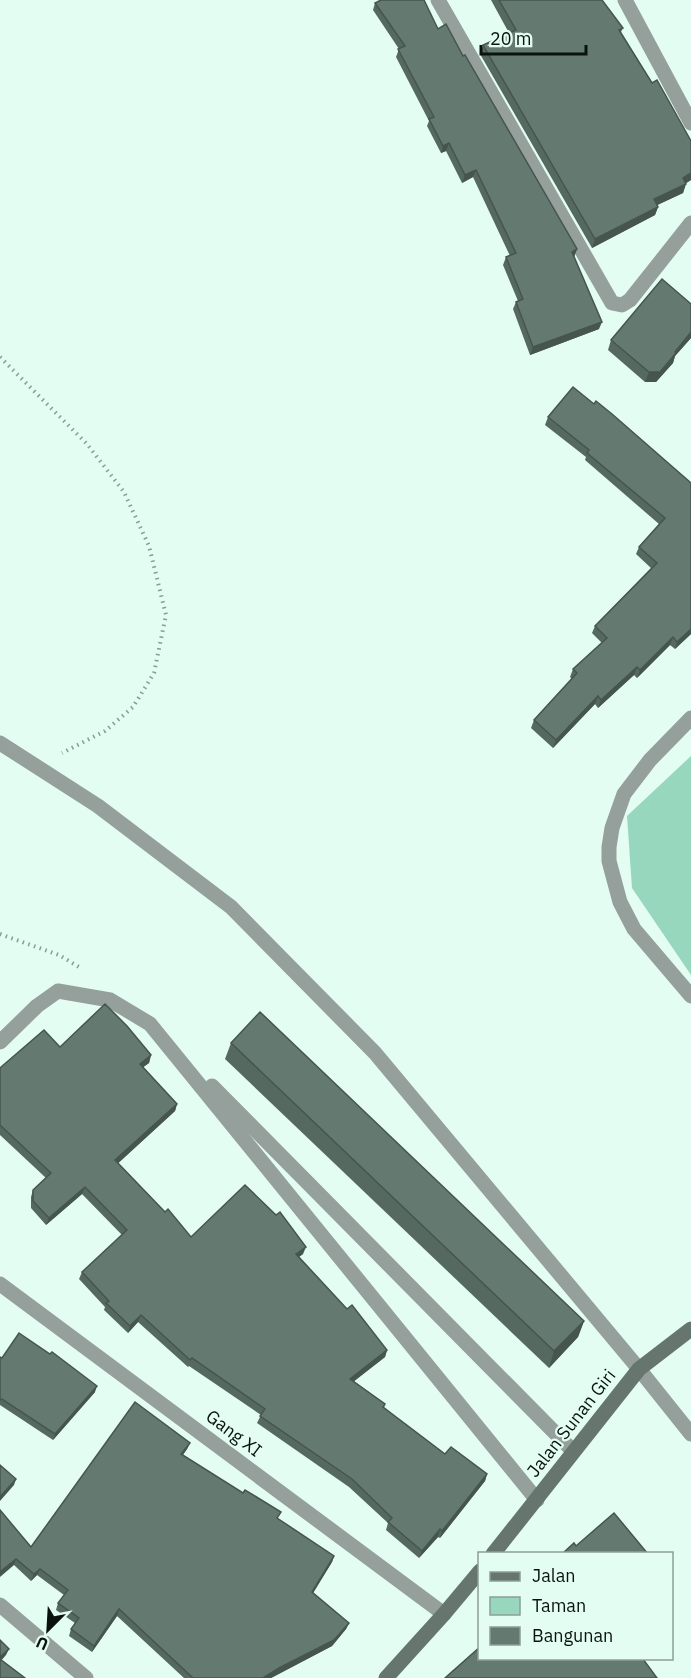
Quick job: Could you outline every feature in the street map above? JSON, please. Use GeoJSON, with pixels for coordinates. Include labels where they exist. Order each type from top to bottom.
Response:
{"type":"FeatureCollection","features":[{"type":"Feature","properties":{"kind":"main road","name":"Jalan Sunan Giri"},"geometry":{"type":"LineString","coordinates":[[495,1552],[639,1369],[691,1329]]}},
{"type":"Feature","properties":{"kind":"main road"},"geometry":{"type":"LineString","coordinates":[[386,1678],[478,1573]]}},
{"type":"Feature","properties":{"kind":"street"},"geometry":{"type":"LineString","coordinates":[[438,0],[612,303],[622,305],[630,300],[691,223]]}},
{"type":"Feature","properties":{"kind":"street"},"geometry":{"type":"LineString","coordinates":[[625,0],[691,123]]}},
{"type":"Feature","properties":{"kind":"street"},"geometry":{"type":"LineString","coordinates":[[691,718],[650,760],[624,794],[612,828],[609,861],[620,902],[634,929],[691,996]]}},
{"type":"Feature","properties":{"kind":"street"},"geometry":{"type":"LineString","coordinates":[[0,742],[98,806],[231,907],[375,1053],[691,1434]]}},
{"type":"Feature","properties":{"kind":"street"},"geometry":{"type":"LineString","coordinates":[[0,1042],[37,1006],[58,991],[110,1000],[150,1024],[573,1451]]}},
{"type":"Feature","properties":{"kind":"street"},"geometry":{"type":"LineString","coordinates":[[150,1024],[537,1500]]}},
{"type":"Feature","properties":{"kind":"street","name":"Gang XI"},"geometry":{"type":"LineString","coordinates":[[0,1284],[444,1614]]}},
{"type":"Feature","properties":{"kind":"street"},"geometry":{"type":"LineString","coordinates":[[0,1605],[86,1678]]}},
{"type":"Feature","properties":{"kind":"path"},"geometry":{"type":"LineString","coordinates":[[0,357],[87,444],[123,492],[149,546],[165,615],[154,673],[133,707],[105,732],[37,765]]}},
{"type":"Feature","properties":{"kind":"path"},"geometry":{"type":"LineString","coordinates":[[0,934],[59,956],[95,976],[110,1000]]}},
{"type":"Feature","properties":{"kind":"green space"},"geometry":{"type":"Polygon","coordinates":[[[691,756],[691,975],[632,888],[627,816],[691,756]]]}},
{"type":"Feature","properties":{"kind":"building"},"geometry":{"type":"Polygon","coordinates":[[[381,0],[424,0],[438,29],[446,24],[577,249],[572,252],[602,322],[533,347],[516,302],[523,299],[506,257],[516,253],[476,170],[465,175],[449,143],[443,146],[429,119],[434,117],[398,49],[405,46],[375,3],[381,0]]]}},
{"type":"Feature","properties":{"kind":"building"},"geometry":{"type":"Polygon","coordinates":[[[499,0],[602,0],[623,28],[619,30],[652,83],[657,80],[691,141],[691,173],[683,178],[686,184],[654,199],[658,207],[595,239],[483,45],[516,30],[499,0]]]}},
{"type":"Feature","properties":{"kind":"building"},"geometry":{"type":"Polygon","coordinates":[[[662,279],[691,304],[691,332],[660,372],[649,372],[611,340],[662,279]]]}},
{"type":"Feature","properties":{"kind":"building"},"geometry":{"type":"Polygon","coordinates":[[[573,387],[594,404],[596,401],[612,414],[691,483],[691,629],[677,642],[673,637],[640,670],[637,667],[601,700],[598,696],[556,740],[534,720],[577,673],[573,669],[607,638],[595,626],[657,563],[639,547],[665,518],[587,453],[589,450],[548,417],[573,387]]]}},
{"type":"Feature","properties":{"kind":"building"},"geometry":{"type":"Polygon","coordinates":[[[105,1004],[151,1055],[140,1064],[177,1104],[115,1160],[165,1212],[168,1209],[191,1237],[245,1185],[276,1215],[280,1212],[306,1247],[296,1254],[347,1309],[352,1305],[387,1350],[350,1379],[385,1404],[383,1407],[445,1454],[451,1447],[487,1474],[442,1531],[440,1529],[422,1551],[388,1522],[392,1518],[352,1479],[260,1416],[265,1409],[192,1358],[190,1360],[141,1315],[130,1326],[106,1303],[109,1301],[82,1272],[127,1230],[85,1187],[49,1218],[33,1201],[33,1190],[51,1173],[0,1125],[0,1068],[44,1030],[60,1047],[105,1004]]]}},
{"type":"Feature","properties":{"kind":"building"},"geometry":{"type":"Polygon","coordinates":[[[260,1012],[584,1321],[554,1351],[231,1043],[260,1012]]]}},
{"type":"Feature","properties":{"kind":"building"},"geometry":{"type":"Polygon","coordinates":[[[19,1333],[50,1354],[52,1352],[97,1386],[55,1434],[2,1399],[0,1400],[0,1357],[2,1358],[19,1333]]]}},
{"type":"Feature","properties":{"kind":"building"},"geometry":{"type":"Polygon","coordinates":[[[135,1402],[190,1443],[181,1454],[243,1493],[245,1490],[281,1512],[277,1518],[334,1556],[312,1592],[349,1623],[334,1640],[263,1678],[193,1678],[119,1609],[94,1646],[71,1629],[79,1618],[58,1603],[68,1590],[40,1569],[34,1574],[16,1559],[0,1572],[0,1510],[31,1547],[135,1402]]]}},
{"type":"Feature","properties":{"kind":"building"},"geometry":{"type":"Polygon","coordinates":[[[0,1465],[16,1479],[0,1497],[0,1465]]]}},
{"type":"Feature","properties":{"kind":"building"},"geometry":{"type":"Polygon","coordinates":[[[614,1513],[646,1552],[564,1552],[574,1543],[576,1546],[614,1513]]]}},
{"type":"Feature","properties":{"kind":"building"},"geometry":{"type":"Polygon","coordinates":[[[0,1640],[9,1649],[0,1657],[0,1640]]]}},
{"type":"Feature","properties":{"kind":"building"},"geometry":{"type":"Polygon","coordinates":[[[478,1649],[478,1660],[644,1660],[657,1678],[445,1678],[478,1649]]]}},
{"type":"Feature","properties":{"kind":"building"},"geometry":{"type":"Polygon","coordinates":[[[0,1659],[25,1678],[0,1678],[0,1659]]]}}]}
